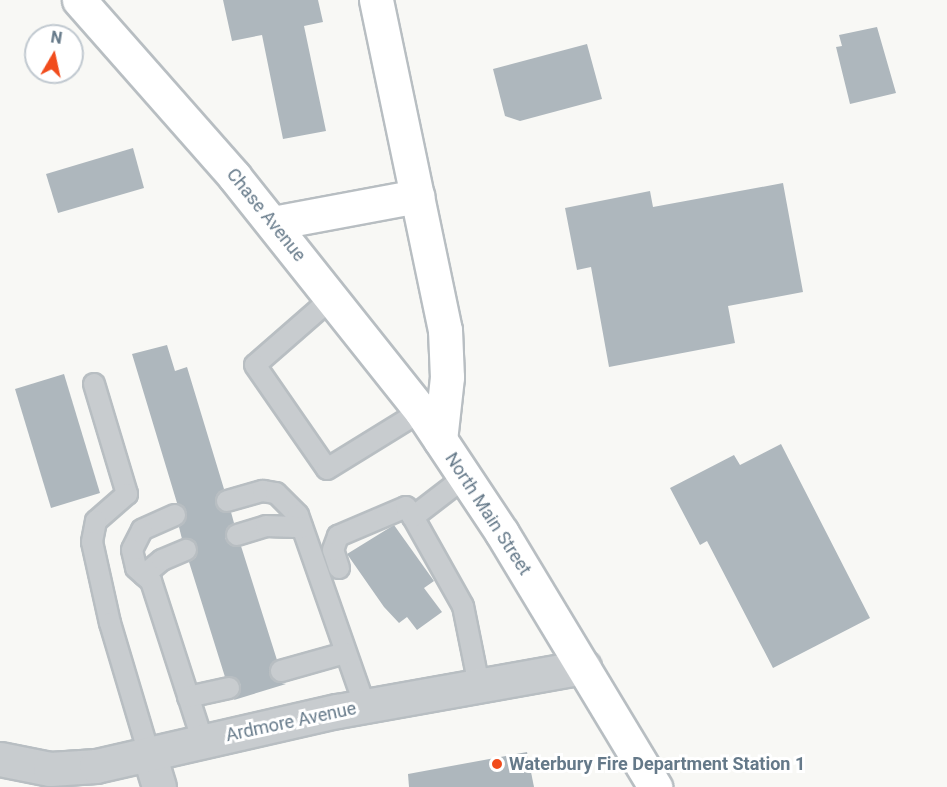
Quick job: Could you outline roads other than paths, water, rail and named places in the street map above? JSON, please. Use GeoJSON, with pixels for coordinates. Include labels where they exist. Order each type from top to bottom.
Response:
{"type":"FeatureCollection","features":[{"type":"Feature","properties":{"kind":"main road","name":"Chase Avenue"},"geometry":{"type":"LineString","coordinates":[[79,0],[273,224],[333,297],[440,440]]}},
{"type":"Feature","properties":{"kind":"main road","name":"North Main Street"},"geometry":{"type":"LineString","coordinates":[[376,0],[447,354],[440,440],[584,667],[655,787]]}},
{"type":"Feature","properties":{"kind":"main road"},"geometry":{"type":"LineString","coordinates":[[273,224],[417,196]]}},
{"type":"Feature","properties":{"kind":"street","name":"Ardmore Avenue"},"geometry":{"type":"LineString","coordinates":[[0,759],[31,767],[72,769],[365,706],[584,667]]}},
{"type":"Feature","properties":{"kind":"street"},"geometry":{"type":"LineString","coordinates":[[149,754],[159,787]]}},
{"type":"Feature","properties":{"kind":"lane"},"geometry":{"type":"LineString","coordinates":[[333,297],[255,365],[327,469],[420,411]]}},
{"type":"Feature","properties":{"kind":"lane"},"geometry":{"type":"LineString","coordinates":[[94,384],[128,494],[96,521],[92,542],[110,623],[149,754]]}},
{"type":"Feature","properties":{"kind":"lane"},"geometry":{"type":"LineString","coordinates":[[413,517],[465,477]]}},
{"type":"Feature","properties":{"kind":"lane"},"geometry":{"type":"LineString","coordinates":[[227,501],[263,491],[276,493],[298,516],[365,706]]}},
{"type":"Feature","properties":{"kind":"lane"},"geometry":{"type":"LineString","coordinates":[[339,568],[333,550],[338,536],[406,507],[463,606],[479,685]]}},
{"type":"Feature","properties":{"kind":"lane"},"geometry":{"type":"LineString","coordinates":[[175,515],[142,530],[132,550],[136,568],[151,581],[203,742]]}},
{"type":"Feature","properties":{"kind":"lane"},"geometry":{"type":"LineString","coordinates":[[237,535],[266,526],[302,527]]}},
{"type":"Feature","properties":{"kind":"lane"},"geometry":{"type":"LineString","coordinates":[[144,575],[162,560],[186,550]]}},
{"type":"Feature","properties":{"kind":"lane"},"geometry":{"type":"LineString","coordinates":[[281,671],[345,653]]}},
{"type":"Feature","properties":{"kind":"lane"},"geometry":{"type":"LineString","coordinates":[[188,697],[229,688]]}},
{"type":"Feature","properties":{"kind":"place","name":"Waterbury Fire Department Station 1"},"geometry":{"type":"Point","coordinates":[497,764]}}]}
